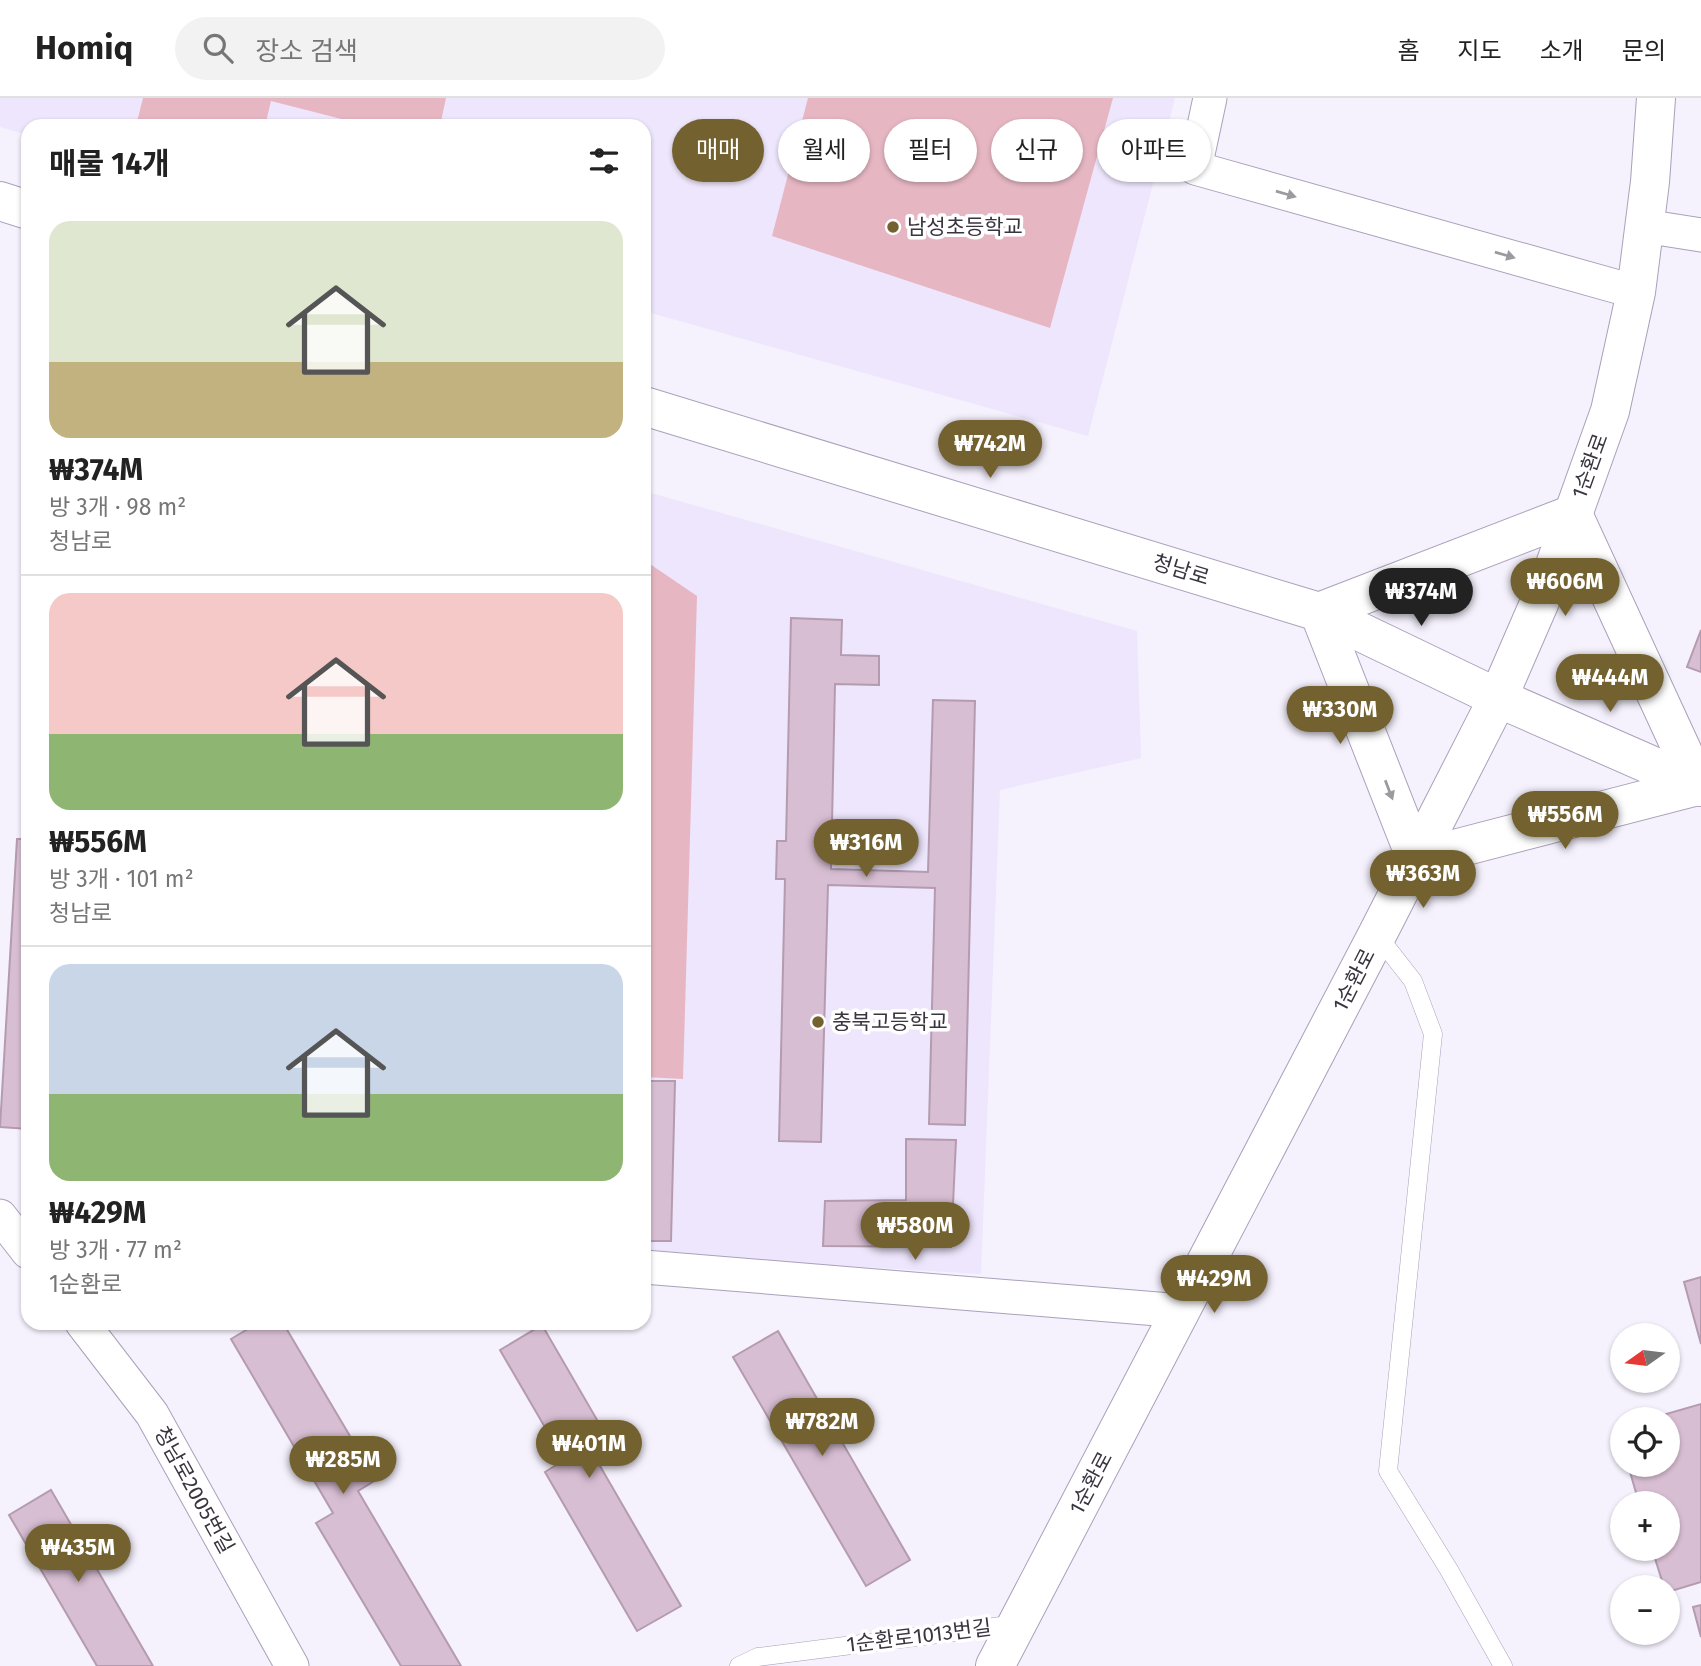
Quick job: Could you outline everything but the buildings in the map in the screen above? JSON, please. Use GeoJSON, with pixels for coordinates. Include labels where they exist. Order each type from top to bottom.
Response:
{"type":"FeatureCollection","features":[{"type":"Feature","properties":{"kind":"main road","name":"1순환로"},"geometry":{"type":"LineString","coordinates":[[995,1666],[1416,859],[1498,698],[1551,576],[1610,411],[1636,292],[1656,98]]}},
{"type":"Feature","properties":{"kind":"main road"},"geometry":{"type":"LineString","coordinates":[[0,201],[21,208]]}},
{"type":"Feature","properties":{"kind":"main road","name":"청남로"},"geometry":{"type":"LineString","coordinates":[[651,408],[1320,612],[1498,698],[1700,786]]}},
{"type":"Feature","properties":{"kind":"main road"},"geometry":{"type":"LineString","coordinates":[[1573,514],[1700,786],[1416,859],[1320,612],[1573,514]]}},
{"type":"Feature","properties":{"kind":"street"},"geometry":{"type":"LineString","coordinates":[[1210,98],[1195,168],[1636,292]]}},
{"type":"Feature","properties":{"kind":"street"},"geometry":{"type":"LineString","coordinates":[[1644,226],[1701,234]]}},
{"type":"Feature","properties":{"kind":"street"},"geometry":{"type":"LineString","coordinates":[[0,1216],[21,1243]]}},
{"type":"Feature","properties":{"kind":"street"},"geometry":{"type":"LineString","coordinates":[[651,1268],[1182,1311]]}},
{"type":"Feature","properties":{"kind":"street","name":"청남로2005번길"},"geometry":{"type":"LineString","coordinates":[[87,1330],[152,1414],[292,1666]]}},
{"type":"Feature","properties":{"kind":"lane"},"geometry":{"type":"LineString","coordinates":[[1377,935],[1413,981],[1433,1034],[1388,1471],[1449,1570],[1503,1666]]}},
{"type":"Feature","properties":{"kind":"lane","name":"1순환로1013번길"},"geometry":{"type":"LineString","coordinates":[[739,1666],[758,1657],[1017,1623]]}},
{"type":"Feature","properties":{"kind":"shaded area","name":"남성초등학교"},"geometry":{"type":"Polygon","coordinates":[[[0,98],[1175,98],[1170,119],[1097,119],[1097,182],[1153,182],[1088,436],[651,313],[651,119],[21,119],[21,133],[0,127],[0,98]]]}},
{"type":"Feature","properties":{"kind":"shaded area"},"geometry":{"type":"Polygon","coordinates":[[[143,98],[446,98],[442,119],[342,119],[271,101],[267,119],[138,119],[143,98]]]}},
{"type":"Feature","properties":{"kind":"shaded area"},"geometry":{"type":"Polygon","coordinates":[[[808,98],[1113,98],[1107,119],[1097,119],[1097,156],[1050,328],[772,236],[786,182],[870,182],[870,119],[803,119],[808,98]]]}},
{"type":"Feature","properties":{"kind":"shaded area","name":"충북고등학교"},"geometry":{"type":"Polygon","coordinates":[[[651,493],[1137,631],[1141,758],[1000,790],[981,1274],[651,1254],[651,493]]]}},
{"type":"Feature","properties":{"kind":"shaded area"},"geometry":{"type":"Polygon","coordinates":[[[651,565],[697,596],[683,1079],[651,1077],[651,565]]]}},
{"type":"Feature","properties":{"kind":"place","name":"남성초등학교"},"geometry":{"type":"Point","coordinates":[893,227]}},
{"type":"Feature","properties":{"kind":"place","name":"충북고등학교"},"geometry":{"type":"Point","coordinates":[818,1022]}}]}
